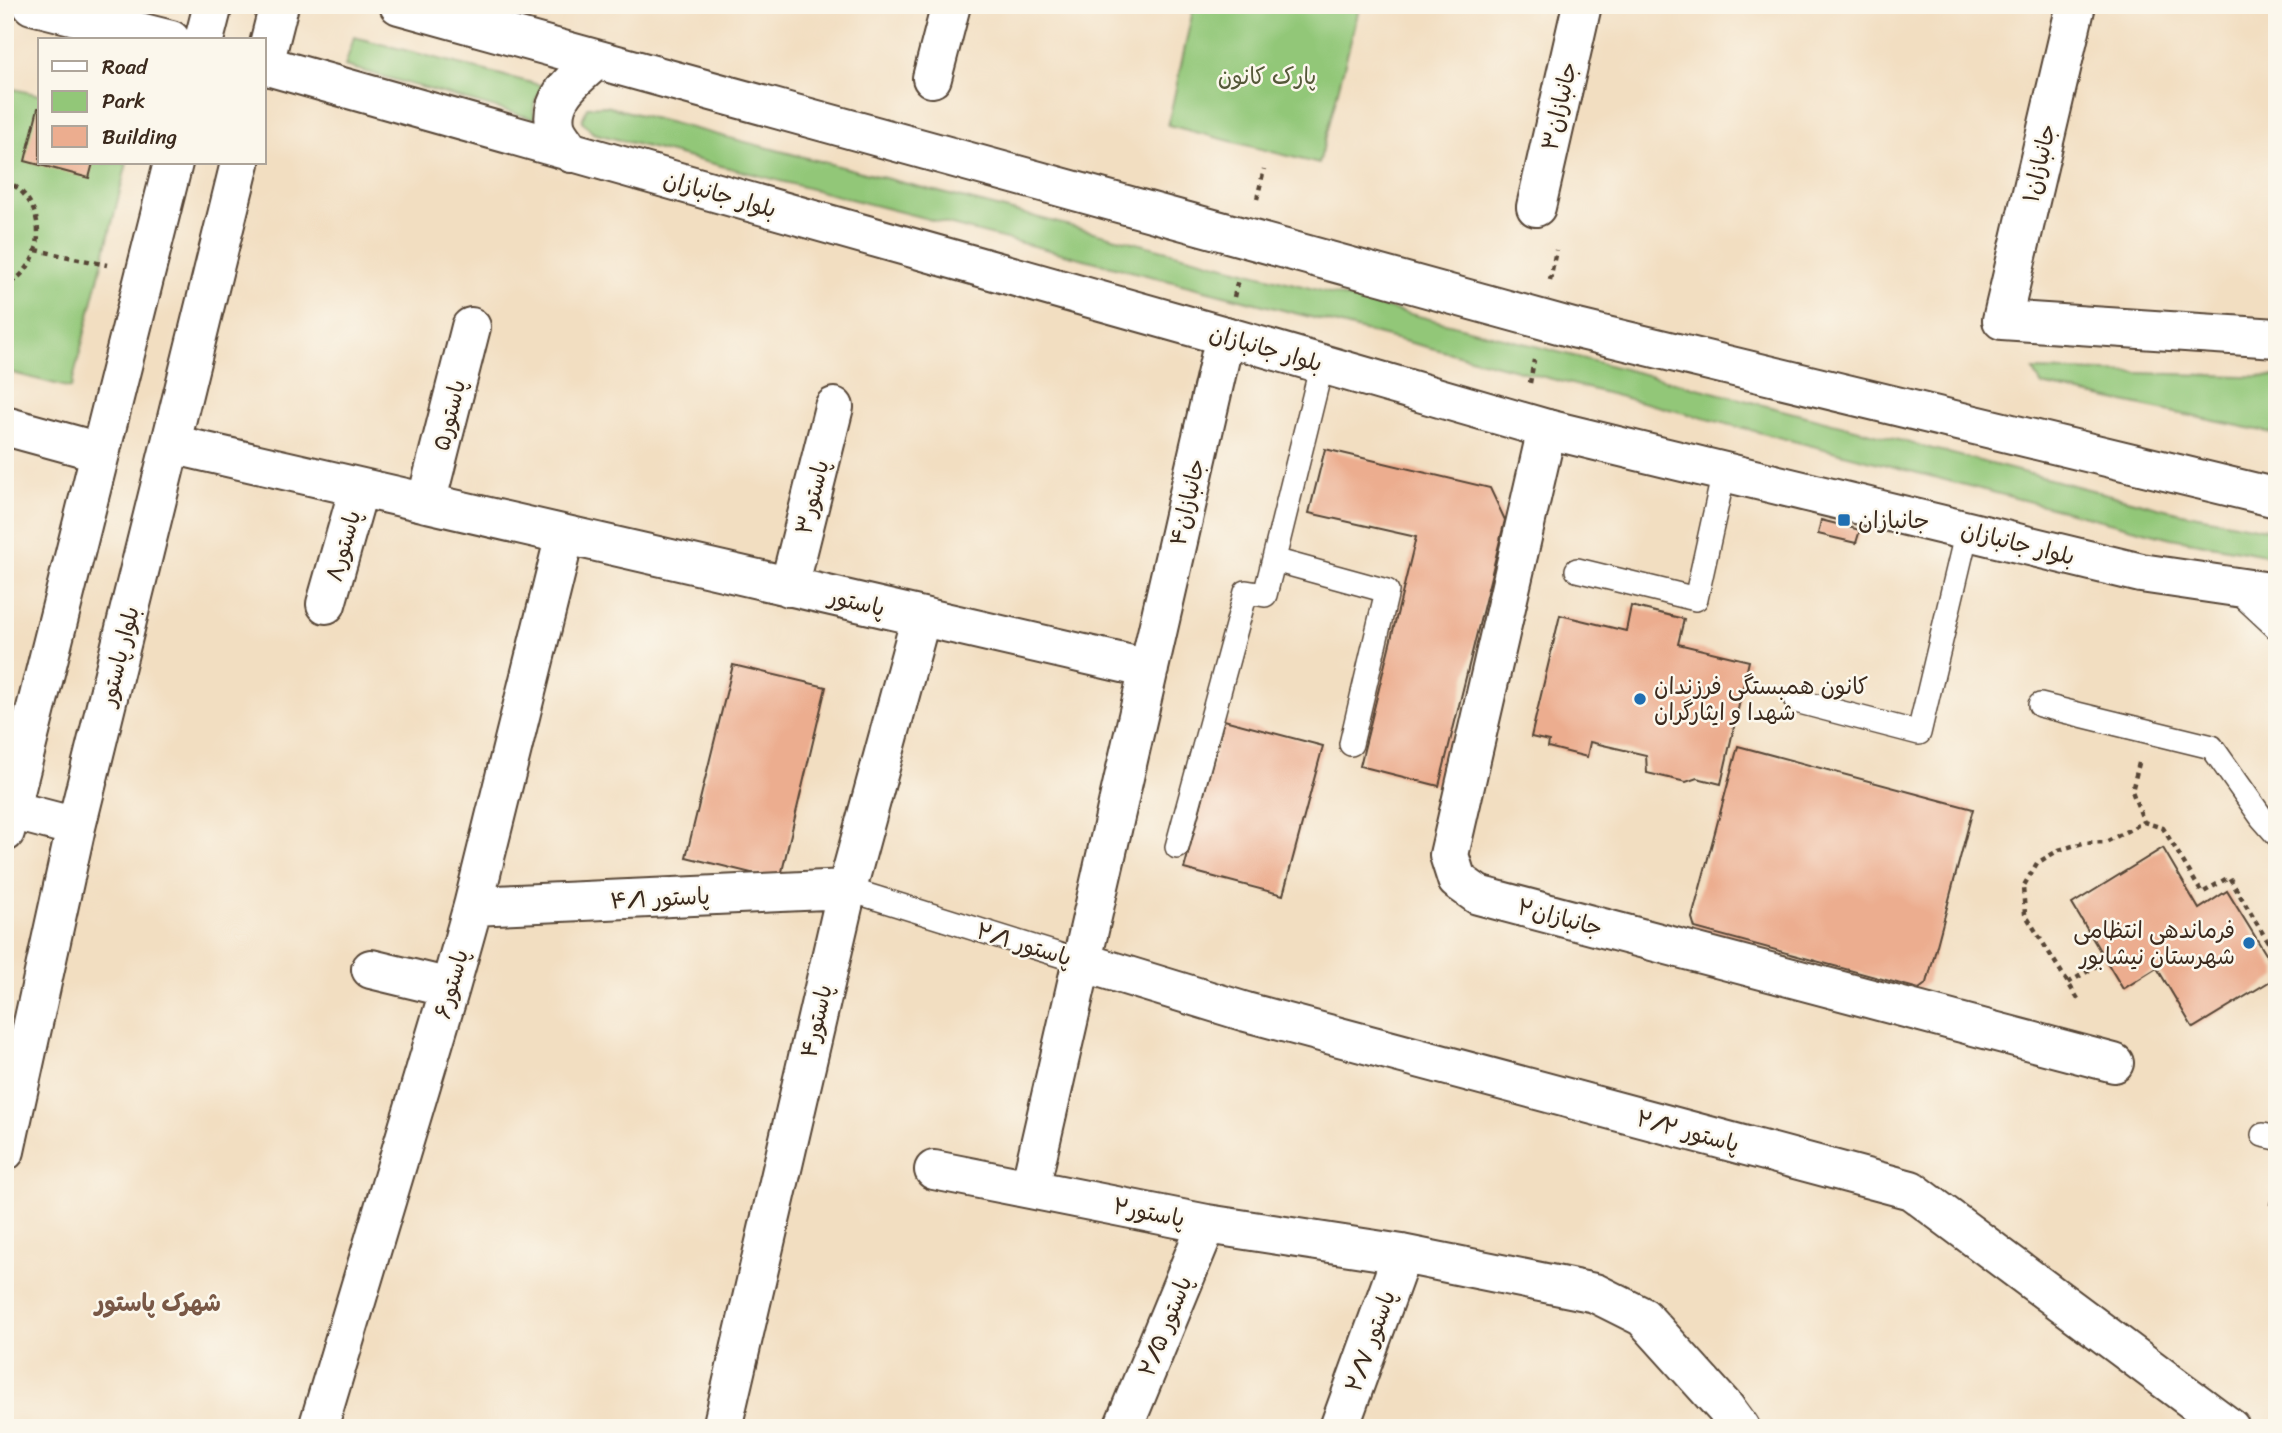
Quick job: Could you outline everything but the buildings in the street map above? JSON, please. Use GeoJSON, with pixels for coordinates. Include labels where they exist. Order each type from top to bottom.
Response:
{"type":"FeatureCollection","features":[{"type":"Feature","properties":{"kind":"street"},"geometry":{"type":"LineString","coordinates":[[32,5],[163,38]]}},
{"type":"Feature","properties":{"kind":"street"},"geometry":{"type":"LineString","coordinates":[[205,38],[213,5]]}},
{"type":"Feature","properties":{"kind":"street"},"geometry":{"type":"LineString","coordinates":[[266,57],[279,5]]}},
{"type":"Feature","properties":{"kind":"street"},"geometry":{"type":"LineString","coordinates":[[399,5],[1562,326],[2277,498]]}},
{"type":"Feature","properties":{"kind":"street"},"geometry":{"type":"LineString","coordinates":[[933,78],[951,5]]}},
{"type":"Feature","properties":{"kind":"street","name":"جانبازان۳"},"geometry":{"type":"LineString","coordinates":[[1535,206],[1582,5]]}},
{"type":"Feature","properties":{"kind":"street","name":"جانبازان۱"},"geometry":{"type":"LineString","coordinates":[[2076,5],[2002,320],[2277,338]]}},
{"type":"Feature","properties":{"kind":"street"},"geometry":{"type":"LineString","coordinates":[[571,153],[556,129],[557,99],[570,83],[596,60]]}},
{"type":"Feature","properties":{"kind":"street","name":"بلوار جانبازان"},"geometry":{"type":"LineString","coordinates":[[266,66],[1547,429],[2141,573],[2267,600]]}},
{"type":"Feature","properties":{"kind":"street"},"geometry":{"type":"LineString","coordinates":[[76,827],[8,821],[173,164]]}},
{"type":"Feature","properties":{"kind":"street","name":"بلوار پاستور"},"geometry":{"type":"LineString","coordinates":[[5,1151],[76,827],[240,164]]}},
{"type":"Feature","properties":{"kind":"street","name":"پاستور۵"},"geometry":{"type":"LineString","coordinates":[[426,503],[471,327]]}},
{"type":"Feature","properties":{"kind":"street","name":"جانبازان۴"},"geometry":{"type":"LineString","coordinates":[[1149,669],[1225,336]]}},
{"type":"Feature","properties":{"kind":"street","name":"پاستور۳"},"geometry":{"type":"LineString","coordinates":[[789,587],[834,407]]}},
{"type":"Feature","properties":{"kind":"street"},"geometry":{"type":"LineString","coordinates":[[5,426],[100,452]]}},
{"type":"Feature","properties":{"kind":"street","name":"جانبازان۲"},"geometry":{"type":"LineString","coordinates":[[1547,429],[1450,855],[1457,880],[1478,895],[2114,1063]]}},
{"type":"Feature","properties":{"kind":"street","name":"پاستور"},"geometry":{"type":"LineString","coordinates":[[171,444],[1149,669]]}},
{"type":"Feature","properties":{"kind":"street","name":"پاستور۸"},"geometry":{"type":"LineString","coordinates":[[326,604],[359,488]]}},
{"type":"Feature","properties":{"kind":"street","name":"پاستور۶"},"geometry":{"type":"LineString","coordinates":[[318,1428],[473,906],[565,535]]}},
{"type":"Feature","properties":{"kind":"street","name":"پاستور۴"},"geometry":{"type":"LineString","coordinates":[[722,1428],[847,889],[921,617]]}},
{"type":"Feature","properties":{"kind":"street"},"geometry":{"type":"LineString","coordinates":[[1030,1188],[1149,669]]}},
{"type":"Feature","properties":{"kind":"street","name":"پاستور ۴/۱"},"geometry":{"type":"LineString","coordinates":[[473,906],[847,889]]}},
{"type":"Feature","properties":{"kind":"street","name":"پاستور ۲/۲"},"geometry":{"type":"LineString","coordinates":[[1082,962],[1246,1012],[1911,1191],[2230,1428]]}},
{"type":"Feature","properties":{"kind":"street"},"geometry":{"type":"LineString","coordinates":[[371,969],[450,988]]}},
{"type":"Feature","properties":{"kind":"street","name":"پاستور۲"},"geometry":{"type":"LineString","coordinates":[[934,1170],[1207,1224],[1402,1254],[1595,1293],[1643,1317],[1728,1422]]}},
{"type":"Feature","properties":{"kind":"street","name":"پاستور ۲/۵"},"geometry":{"type":"LineString","coordinates":[[1123,1428],[1207,1224]]}},
{"type":"Feature","properties":{"kind":"street","name":"پاستور ۲/۷"},"geometry":{"type":"LineString","coordinates":[[1339,1428],[1402,1254]]}},
{"type":"Feature","properties":{"kind":"lane"},"geometry":{"type":"LineString","coordinates":[[1177,847],[1246,592],[1265,595],[1322,364]]}},
{"type":"Feature","properties":{"kind":"lane"},"geometry":{"type":"LineString","coordinates":[[1577,570],[1696,600],[1724,472]]}},
{"type":"Feature","properties":{"kind":"lane"},"geometry":{"type":"LineString","coordinates":[[1796,701],[1919,733],[1967,531]]}},
{"type":"Feature","properties":{"kind":"lane"},"geometry":{"type":"LineString","coordinates":[[1274,560],[1387,591],[1351,744]]}},
{"type":"Feature","properties":{"kind":"lane"},"geometry":{"type":"LineString","coordinates":[[2267,600],[2277,628]]}},
{"type":"Feature","properties":{"kind":"lane"},"geometry":{"type":"LineString","coordinates":[[2040,705],[2212,747],[2277,835]]}},
{"type":"Feature","properties":{"kind":"lane","name":"پاستور ۲/۱"},"geometry":{"type":"LineString","coordinates":[[847,889],[1082,962]]}},
{"type":"Feature","properties":{"kind":"path"},"geometry":{"type":"LineString","coordinates":[[5,180],[14,184],[28,199],[37,217],[39,237],[36,250],[24,273],[5,286]]}},
{"type":"Feature","properties":{"kind":"path"},"geometry":{"type":"LineString","coordinates":[[36,250],[109,266]]}},
{"type":"Feature","properties":{"kind":"path"},"geometry":{"type":"LineString","coordinates":[[2144,822],[2132,791],[2148,732]]}},
{"type":"Feature","properties":{"kind":"path"},"geometry":{"type":"LineString","coordinates":[[2078,999],[2025,914],[2023,887],[2036,863],[2059,850],[2083,843],[2106,842],[2144,822],[2163,828],[2202,893],[2229,877],[2277,957]]}},
{"type":"Feature","properties":{"kind":"path"},"geometry":{"type":"LineString","coordinates":[[2068,983],[2098,965]]}},
{"type":"Feature","properties":{"kind":"green space","name":"پارک کانون"},"geometry":{"type":"Polygon","coordinates":[[[1194,5],[1360,5],[1319,164],[1168,125],[1194,5]]]}},
{"type":"Feature","properties":{"kind":"green space"},"geometry":{"type":"Polygon","coordinates":[[[354,37],[544,86],[535,101],[535,119],[345,66],[354,37]]]}},
{"type":"Feature","properties":{"kind":"green space"},"geometry":{"type":"Polygon","coordinates":[[[5,87],[38,95],[38,164],[127,164],[71,388],[5,371],[5,87]]]}},
{"type":"Feature","properties":{"kind":"green space"},"geometry":{"type":"Polygon","coordinates":[[[606,106],[2177,512],[2277,531],[2277,557],[2171,538],[593,133],[582,121],[587,107],[606,106]]]}},
{"type":"Feature","properties":{"kind":"green space"},"geometry":{"type":"Polygon","coordinates":[[[2033,370],[2277,377],[2277,434],[2042,385],[2033,370]]]}},
{"type":"Feature","properties":{"kind":"place","name":"جانبازان"},"geometry":{"type":"Point","coordinates":[1844,520]}},
{"type":"Feature","properties":{"kind":"place","name":"کانون همبستگی فرزندان شهدا و ایثارگران"},"geometry":{"type":"Point","coordinates":[1640,699]}},
{"type":"Feature","properties":{"kind":"place","name":"فرماندهی انتظامی شهرستان نیشابور"},"geometry":{"type":"Point","coordinates":[2249,943]}},
{"type":"Feature","properties":{"kind":"district","name":"شهرک پاستور"},"geometry":{"type":"Point","coordinates":[158,1303]}}]}
